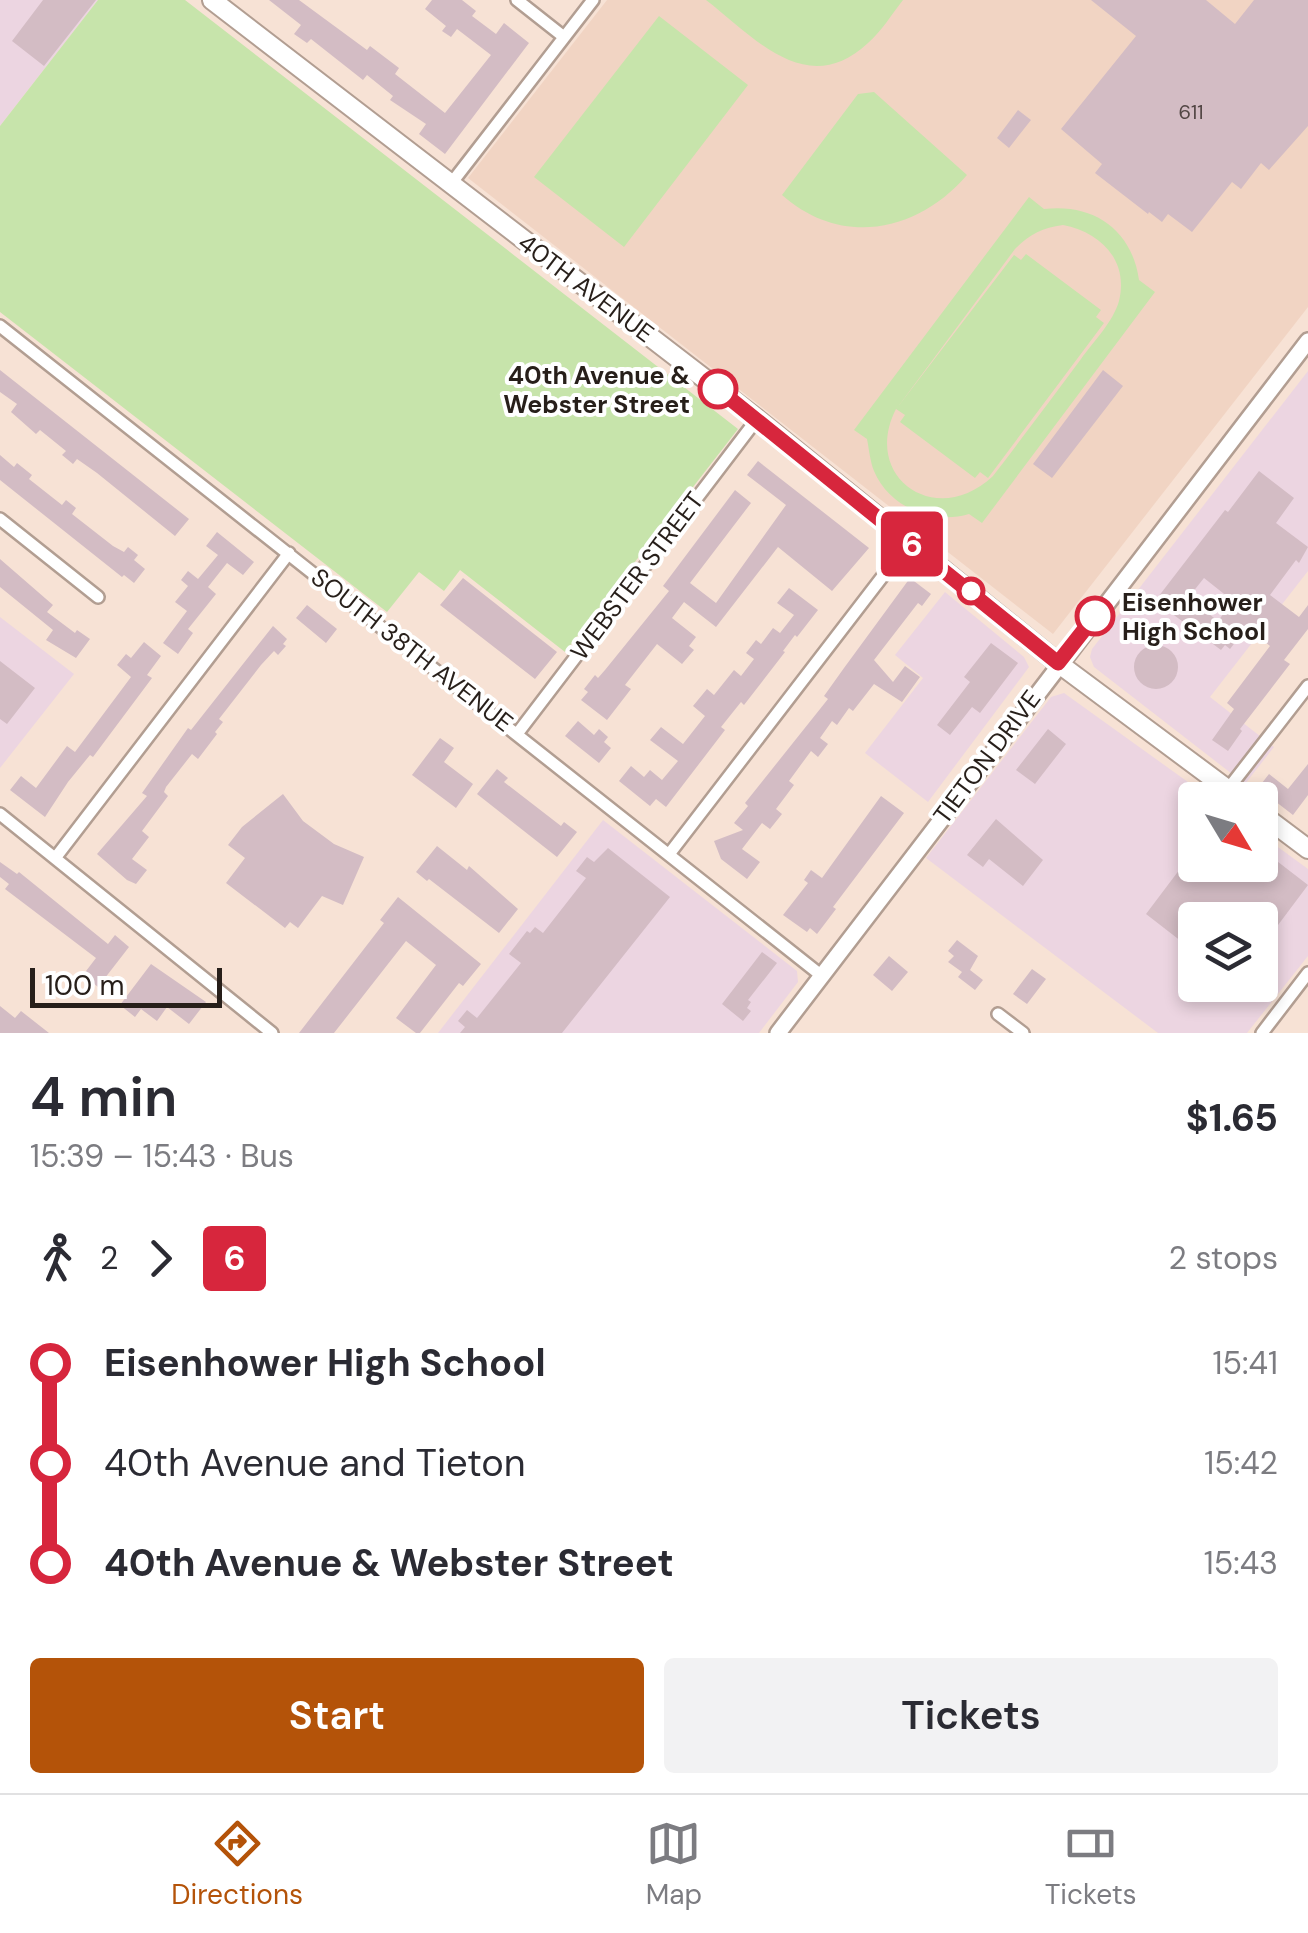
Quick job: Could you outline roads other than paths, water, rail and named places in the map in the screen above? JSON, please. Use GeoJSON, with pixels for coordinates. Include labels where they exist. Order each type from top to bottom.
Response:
{"type":"FeatureCollection","features":[{"type":"Feature","properties":{"kind":"main road","name":"40TH AVENUE"},"geometry":{"type":"LineString","coordinates":[[212,0],[757,419],[1058,663],[1218,782]]}},
{"type":"Feature","properties":{"kind":"main road","name":"TIETON DRIVE"},"geometry":{"type":"LineString","coordinates":[[778,1033],[1308,341]]}},
{"type":"Feature","properties":{"kind":"main road"},"geometry":{"type":"LineString","coordinates":[[1278,828],[1308,850]]}},
{"type":"Feature","properties":{"kind":"street"},"geometry":{"type":"LineString","coordinates":[[517,0],[564,37]]}},
{"type":"Feature","properties":{"kind":"street"},"geometry":{"type":"LineString","coordinates":[[450,185],[593,0]]}},
{"type":"Feature","properties":{"kind":"street","name":"SOUTH 38TH AVENUE"},"geometry":{"type":"LineString","coordinates":[[0,326],[822,976]]}},
{"type":"Feature","properties":{"kind":"street","name":"WEBSTER STREET"},"geometry":{"type":"LineString","coordinates":[[517,734],[757,419]]}},
{"type":"Feature","properties":{"kind":"street"},"geometry":{"type":"LineString","coordinates":[[0,519],[98,597]]}},
{"type":"Feature","properties":{"kind":"street"},"geometry":{"type":"LineString","coordinates":[[670,853],[909,542]]}},
{"type":"Feature","properties":{"kind":"street"},"geometry":{"type":"LineString","coordinates":[[56,858],[289,553]]}},
{"type":"Feature","properties":{"kind":"street"},"geometry":{"type":"LineString","coordinates":[[1244,782],[1308,686]]}},
{"type":"Feature","properties":{"kind":"street"},"geometry":{"type":"LineString","coordinates":[[0,814],[272,1033]]}},
{"type":"Feature","properties":{"kind":"street"},"geometry":{"type":"LineString","coordinates":[[1262,1033],[1308,973]]}},
{"type":"Feature","properties":{"kind":"street"},"geometry":{"type":"LineString","coordinates":[[998,1014],[1023,1033]]}},
{"type":"Feature","properties":{"kind":"place","name":"40th Avenue & Webster Street"},"geometry":{"type":"Point","coordinates":[718,389]}},
{"type":"Feature","properties":{"kind":"place","name":"Eisenhower High School"},"geometry":{"type":"Point","coordinates":[1095,616]}}]}
